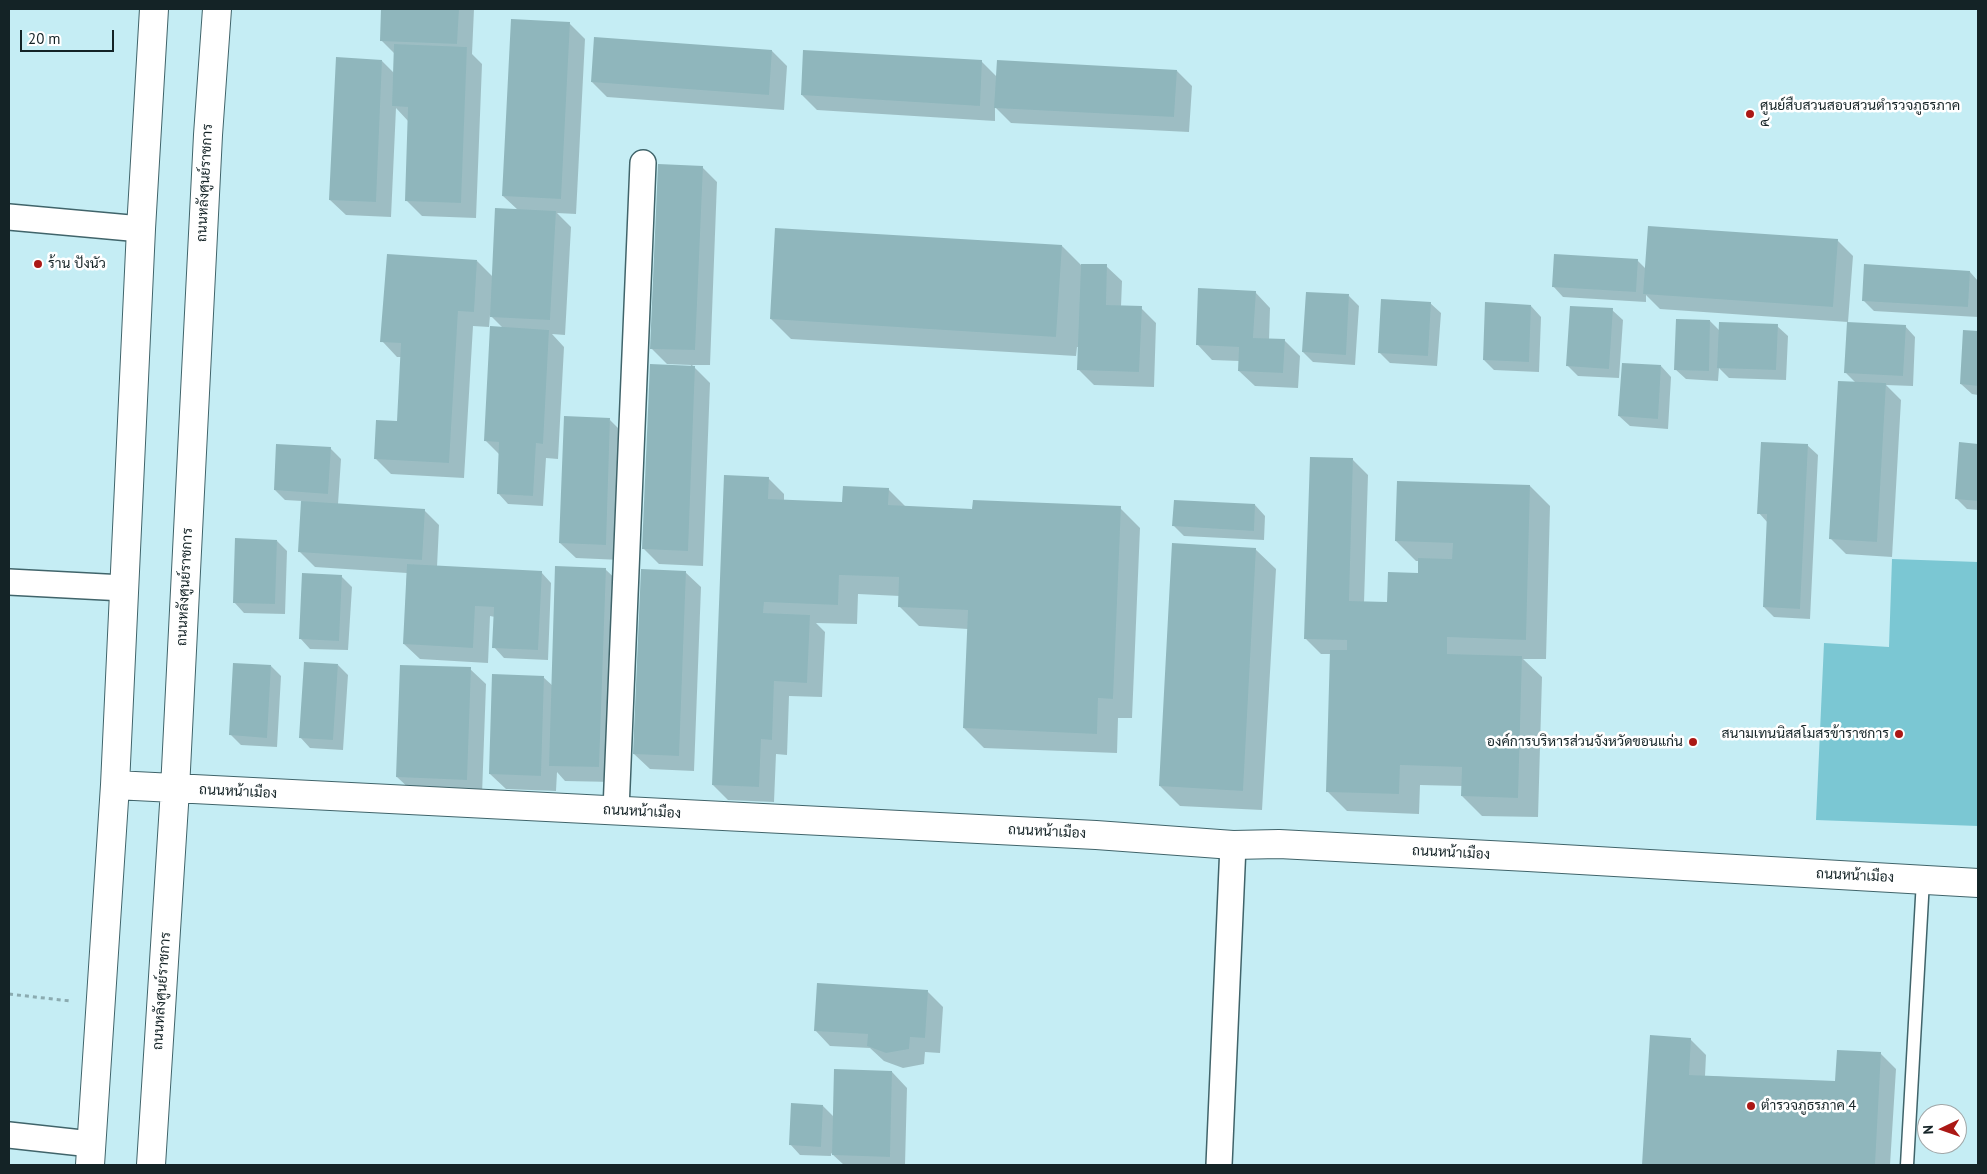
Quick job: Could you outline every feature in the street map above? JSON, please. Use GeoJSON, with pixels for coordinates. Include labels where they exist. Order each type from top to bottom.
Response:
{"type":"FeatureCollection","features":[{"type":"Feature","properties":{"kind":"street"},"geometry":{"type":"LineString","coordinates":[[9,1135],[91,1155],[115,785],[141,229],[154,9]]}},
{"type":"Feature","properties":{"kind":"street","name":"ถนนหลังศูนย์ราชการ"},"geometry":{"type":"LineString","coordinates":[[151,1165],[175,789],[208,135],[217,9]]}},
{"type":"Feature","properties":{"kind":"street"},"geometry":{"type":"LineString","coordinates":[[616,810],[643,163]]}},
{"type":"Feature","properties":{"kind":"street"},"geometry":{"type":"LineString","coordinates":[[9,217],[141,229]]}},
{"type":"Feature","properties":{"kind":"street"},"geometry":{"type":"LineString","coordinates":[[9,582],[124,588]]}},
{"type":"Feature","properties":{"kind":"street","name":"ถนนหน้าเมือง"},"geometry":{"type":"LineString","coordinates":[[115,785],[1096,835],[1234,845],[1279,844],[1528,857],[1978,883]]}},
{"type":"Feature","properties":{"kind":"street"},"geometry":{"type":"LineString","coordinates":[[1219,1165],[1234,845]]}},
{"type":"Feature","properties":{"kind":"lane"},"geometry":{"type":"LineString","coordinates":[[1907,1165],[1923,880]]}},
{"type":"Feature","properties":{"kind":"path"},"geometry":{"type":"LineString","coordinates":[[9,994],[101,1004]]}},
{"type":"Feature","properties":{"kind":"shaded area","name":"สนามเทนนิสสโมสรข้าราชการ"},"geometry":{"type":"Polygon","coordinates":[[[1892,559],[1978,562],[1978,826],[1816,820],[1824,643],[1889,647],[1892,559]]]}},
{"type":"Feature","properties":{"kind":"building"},"geometry":{"type":"Polygon","coordinates":[[[381,9],[459,9],[457,44],[380,41],[381,9]]]}},
{"type":"Feature","properties":{"kind":"building"},"geometry":{"type":"Polygon","coordinates":[[[511,19],[570,22],[561,199],[502,196],[511,19]]]}},
{"type":"Feature","properties":{"kind":"building"},"geometry":{"type":"Polygon","coordinates":[[[594,37],[772,50],[769,95],[591,82],[594,37]]]}},
{"type":"Feature","properties":{"kind":"building"},"geometry":{"type":"Polygon","coordinates":[[[394,44],[467,47],[461,203],[405,201],[408,107],[392,106],[394,44]]]}},
{"type":"Feature","properties":{"kind":"building"},"geometry":{"type":"Polygon","coordinates":[[[803,50],[982,60],[980,106],[801,95],[803,50]]]}},
{"type":"Feature","properties":{"kind":"building"},"geometry":{"type":"Polygon","coordinates":[[[336,57],[382,60],[376,202],[329,200],[336,57]]]}},
{"type":"Feature","properties":{"kind":"building"},"geometry":{"type":"Polygon","coordinates":[[[997,60],[1177,70],[1174,117],[994,108],[997,60]]]}},
{"type":"Feature","properties":{"kind":"building"},"geometry":{"type":"Polygon","coordinates":[[[658,164],[703,166],[695,350],[650,349],[658,164]]]}},
{"type":"Feature","properties":{"kind":"building"},"geometry":{"type":"Polygon","coordinates":[[[495,208],[556,211],[550,320],[490,317],[495,208]]]}},
{"type":"Feature","properties":{"kind":"building"},"geometry":{"type":"Polygon","coordinates":[[[1648,226],[1838,239],[1833,307],[1643,294],[1648,226]]]}},
{"type":"Feature","properties":{"kind":"building"},"geometry":{"type":"Polygon","coordinates":[[[775,228],[1062,245],[1056,337],[770,319],[775,228]]]}},
{"type":"Feature","properties":{"kind":"building"},"geometry":{"type":"Polygon","coordinates":[[[387,254],[477,260],[474,312],[458,311],[449,463],[374,459],[376,420],[397,421],[401,343],[380,342],[387,254]]]}},
{"type":"Feature","properties":{"kind":"building"},"geometry":{"type":"Polygon","coordinates":[[[1554,254],[1638,259],[1636,292],[1552,287],[1554,254]]]}},
{"type":"Feature","properties":{"kind":"building"},"geometry":{"type":"Polygon","coordinates":[[[1081,264],[1107,264],[1106,305],[1142,306],[1139,372],[1077,370],[1081,264]]]}},
{"type":"Feature","properties":{"kind":"building"},"geometry":{"type":"Polygon","coordinates":[[[1864,264],[1970,271],[1968,307],[1862,301],[1864,264]]]}},
{"type":"Feature","properties":{"kind":"building"},"geometry":{"type":"Polygon","coordinates":[[[1198,288],[1256,291],[1253,338],[1285,339],[1283,373],[1238,371],[1239,347],[1196,345],[1198,288]]]}},
{"type":"Feature","properties":{"kind":"building"},"geometry":{"type":"Polygon","coordinates":[[[1306,292],[1349,294],[1346,355],[1302,352],[1306,292]]]}},
{"type":"Feature","properties":{"kind":"building"},"geometry":{"type":"Polygon","coordinates":[[[1381,299],[1431,302],[1428,356],[1378,353],[1381,299]]]}},
{"type":"Feature","properties":{"kind":"building"},"geometry":{"type":"Polygon","coordinates":[[[1485,302],[1531,305],[1529,362],[1483,360],[1485,302]]]}},
{"type":"Feature","properties":{"kind":"building"},"geometry":{"type":"Polygon","coordinates":[[[1570,306],[1613,308],[1609,369],[1566,366],[1570,306]]]}},
{"type":"Feature","properties":{"kind":"building"},"geometry":{"type":"Polygon","coordinates":[[[1676,319],[1710,320],[1709,371],[1674,370],[1676,319]]]}},
{"type":"Feature","properties":{"kind":"building"},"geometry":{"type":"Polygon","coordinates":[[[1719,322],[1778,324],[1776,370],[1717,368],[1719,322]]]}},
{"type":"Feature","properties":{"kind":"building"},"geometry":{"type":"Polygon","coordinates":[[[1847,322],[1906,325],[1903,376],[1844,373],[1847,322]]]}},
{"type":"Feature","properties":{"kind":"building"},"geometry":{"type":"Polygon","coordinates":[[[490,326],[549,330],[543,444],[536,443],[533,496],[497,494],[499,442],[484,441],[490,326]]]}},
{"type":"Feature","properties":{"kind":"building"},"geometry":{"type":"Polygon","coordinates":[[[1963,330],[1978,331],[1978,386],[1960,384],[1963,330]]]}},
{"type":"Feature","properties":{"kind":"building"},"geometry":{"type":"Polygon","coordinates":[[[1622,363],[1661,365],[1658,419],[1618,416],[1622,363]]]}},
{"type":"Feature","properties":{"kind":"building"},"geometry":{"type":"Polygon","coordinates":[[[650,364],[695,366],[688,551],[642,549],[650,364]]]}},
{"type":"Feature","properties":{"kind":"building"},"geometry":{"type":"Polygon","coordinates":[[[1838,381],[1886,383],[1877,542],[1829,539],[1838,381]]]}},
{"type":"Feature","properties":{"kind":"building"},"geometry":{"type":"Polygon","coordinates":[[[564,416],[610,418],[606,545],[559,543],[564,416]]]}},
{"type":"Feature","properties":{"kind":"building"},"geometry":{"type":"Polygon","coordinates":[[[1761,442],[1808,444],[1800,609],[1763,607],[1767,514],[1757,514],[1761,442]]]}},
{"type":"Feature","properties":{"kind":"building"},"geometry":{"type":"Polygon","coordinates":[[[1959,442],[1978,444],[1978,501],[1955,499],[1959,442]]]}},
{"type":"Feature","properties":{"kind":"building"},"geometry":{"type":"Polygon","coordinates":[[[276,444],[331,447],[328,494],[274,490],[276,444]]]}},
{"type":"Feature","properties":{"kind":"building"},"geometry":{"type":"Polygon","coordinates":[[[1310,457],[1353,458],[1349,601],[1387,602],[1388,572],[1418,573],[1418,558],[1452,559],[1453,543],[1395,541],[1397,481],[1530,485],[1526,640],[1447,637],[1447,654],[1522,656],[1518,798],[1461,796],[1462,767],[1400,765],[1399,794],[1326,792],[1330,650],[1347,650],[1347,640],[1304,639],[1310,457]]]}},
{"type":"Feature","properties":{"kind":"building"},"geometry":{"type":"Polygon","coordinates":[[[724,475],[769,477],[768,499],[842,502],[843,486],[889,488],[888,505],[972,509],[973,500],[1121,506],[1113,699],[1098,698],[1097,734],[963,728],[968,610],[898,607],[899,577],[839,575],[838,605],[764,602],[763,613],[810,615],[807,683],[774,681],[772,740],[761,739],[759,787],[712,785],[724,475]]]}},
{"type":"Feature","properties":{"kind":"building"},"geometry":{"type":"Polygon","coordinates":[[[1174,500],[1255,504],[1254,531],[1172,526],[1174,500]]]}},
{"type":"Feature","properties":{"kind":"building"},"geometry":{"type":"Polygon","coordinates":[[[301,501],[425,509],[422,560],[298,552],[301,501]]]}},
{"type":"Feature","properties":{"kind":"building"},"geometry":{"type":"Polygon","coordinates":[[[235,538],[277,540],[275,604],[233,603],[235,538]]]}},
{"type":"Feature","properties":{"kind":"building"},"geometry":{"type":"Polygon","coordinates":[[[1172,543],[1256,548],[1243,791],[1159,786],[1172,543]]]}},
{"type":"Feature","properties":{"kind":"building"},"geometry":{"type":"Polygon","coordinates":[[[407,564],[542,571],[538,650],[492,648],[494,607],[475,606],[473,648],[403,644],[407,564]]]}},
{"type":"Feature","properties":{"kind":"building"},"geometry":{"type":"Polygon","coordinates":[[[555,566],[606,568],[599,767],[549,766],[555,566]]]}},
{"type":"Feature","properties":{"kind":"building"},"geometry":{"type":"Polygon","coordinates":[[[641,569],[686,571],[679,756],[633,754],[641,569]]]}},
{"type":"Feature","properties":{"kind":"building"},"geometry":{"type":"Polygon","coordinates":[[[302,573],[342,575],[339,641],[299,639],[302,573]]]}},
{"type":"Feature","properties":{"kind":"building"},"geometry":{"type":"Polygon","coordinates":[[[304,662],[338,664],[333,740],[299,738],[304,662]]]}},
{"type":"Feature","properties":{"kind":"building"},"geometry":{"type":"Polygon","coordinates":[[[233,663],[271,665],[267,738],[229,735],[233,663]]]}},
{"type":"Feature","properties":{"kind":"building"},"geometry":{"type":"Polygon","coordinates":[[[400,665],[471,667],[467,780],[396,777],[400,665]]]}},
{"type":"Feature","properties":{"kind":"building"},"geometry":{"type":"Polygon","coordinates":[[[492,674],[544,676],[541,776],[489,774],[492,674]]]}},
{"type":"Feature","properties":{"kind":"building"},"geometry":{"type":"Polygon","coordinates":[[[817,983],[928,990],[925,1038],[910,1037],[909,1049],[886,1053],[867,1046],[868,1034],[814,1031],[817,983]]]}},
{"type":"Feature","properties":{"kind":"building"},"geometry":{"type":"Polygon","coordinates":[[[1650,1035],[1691,1038],[1689,1075],[1835,1081],[1837,1050],[1881,1052],[1875,1165],[1642,1165],[1650,1035]]]}},
{"type":"Feature","properties":{"kind":"building"},"geometry":{"type":"Polygon","coordinates":[[[834,1069],[892,1071],[890,1157],[832,1155],[834,1069]]]}},
{"type":"Feature","properties":{"kind":"building"},"geometry":{"type":"Polygon","coordinates":[[[791,1103],[823,1105],[821,1147],[789,1145],[791,1103]]]}},
{"type":"Feature","properties":{"kind":"place","name":"ศูนย์สืบสวนสอบสวนตำรวจภูธรภาค ๔"},"geometry":{"type":"Point","coordinates":[1750,114]}},
{"type":"Feature","properties":{"kind":"place","name":"ร้าน ปังนัว"},"geometry":{"type":"Point","coordinates":[38,264]}},
{"type":"Feature","properties":{"kind":"place","name":"สนามเทนนิสสโมสรข้าราชการ"},"geometry":{"type":"Point","coordinates":[1899,734]}},
{"type":"Feature","properties":{"kind":"place","name":"องค์การบริหารส่วนจังหวัดขอนแก่น"},"geometry":{"type":"Point","coordinates":[1693,742]}},
{"type":"Feature","properties":{"kind":"place","name":"ตำรวจภูธรภาค 4"},"geometry":{"type":"Point","coordinates":[1751,1106]}}]}
